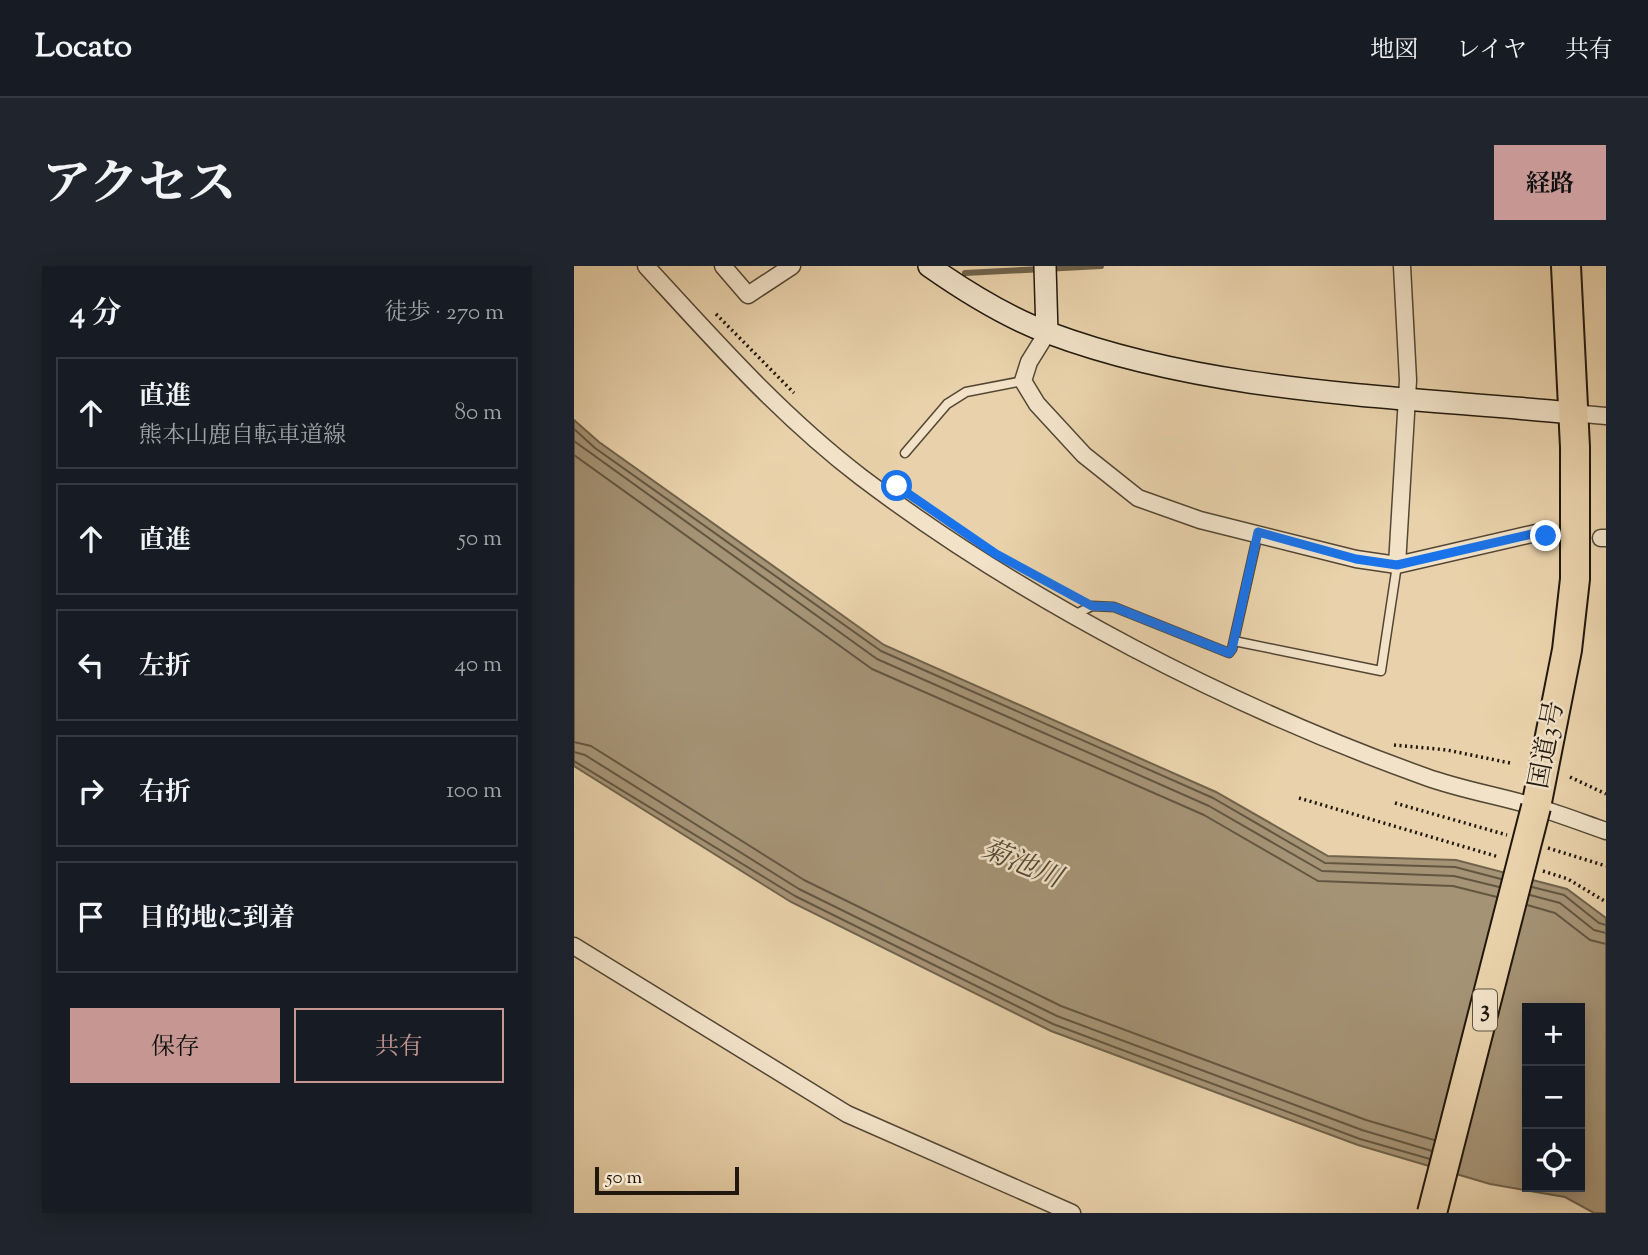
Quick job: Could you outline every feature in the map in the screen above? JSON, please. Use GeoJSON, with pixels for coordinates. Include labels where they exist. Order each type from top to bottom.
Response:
{"type":"FeatureCollection","features":[{"type":"Feature","properties":{"kind":"highway","name":"国道3号"},"geometry":{"type":"LineString","coordinates":[[1432,1213],[1536,807],[1567,650],[1575,579],[1575,447],[1566,266]]}},
{"type":"Feature","properties":{"kind":"street"},"geometry":{"type":"LineString","coordinates":[[646,266],[767,396],[860,476],[995,568],[1184,673],[1297,725],[1429,778],[1536,807],[1606,831]]}},
{"type":"Feature","properties":{"kind":"street"},"geometry":{"type":"LineString","coordinates":[[723,266],[748,295],[792,266]]}},
{"type":"Feature","properties":{"kind":"street"},"geometry":{"type":"LineString","coordinates":[[929,266],[972,295],[1047,333],[1148,365],[1330,391],[1606,416]]}},
{"type":"Feature","properties":{"kind":"street"},"geometry":{"type":"LineString","coordinates":[[1045,266],[1047,333],[1029,362],[1023,381],[1037,404],[1084,455],[1138,498],[1200,520],[1258,532],[1356,559],[1397,565],[1536,533],[1546,536]]}},
{"type":"Feature","properties":{"kind":"street"},"geometry":{"type":"LineString","coordinates":[[1397,565],[1406,397],[1402,266]]}},
{"type":"Feature","properties":{"kind":"street"},"geometry":{"type":"LineString","coordinates":[[574,946],[847,1114],[1072,1213]]}},
{"type":"Feature","properties":{"kind":"lane"},"geometry":{"type":"LineString","coordinates":[[905,453],[947,404],[966,392],[1023,381]]}},
{"type":"Feature","properties":{"kind":"lane"},"geometry":{"type":"LineString","coordinates":[[1076,614],[1092,606],[1114,607],[1229,653],[1258,532]]}},
{"type":"Feature","properties":{"kind":"lane"},"geometry":{"type":"LineString","coordinates":[[1234,641],[1381,671],[1397,565]]}},
{"type":"Feature","properties":{"kind":"path"},"geometry":{"type":"LineString","coordinates":[[711,309],[798,398]]}},
{"type":"Feature","properties":{"kind":"path"},"geometry":{"type":"LineString","coordinates":[[1387,744],[1447,750],[1510,763]]}},
{"type":"Feature","properties":{"kind":"path"},"geometry":{"type":"LineString","coordinates":[[1570,777],[1606,794]]}},
{"type":"Feature","properties":{"kind":"path"},"geometry":{"type":"LineString","coordinates":[[1299,798],[1501,858]]}},
{"type":"Feature","properties":{"kind":"path"},"geometry":{"type":"LineString","coordinates":[[1395,803],[1508,835]]}},
{"type":"Feature","properties":{"kind":"path"},"geometry":{"type":"LineString","coordinates":[[1547,848],[1606,866]]}},
{"type":"Feature","properties":{"kind":"path"},"geometry":{"type":"LineString","coordinates":[[1541,870],[1567,878],[1606,902]]}},
{"type":"Feature","properties":{"kind":"water","name":"菊池川"},"geometry":{"type":"Polygon","coordinates":[[[574,420],[599,442],[884,645],[1216,792],[1328,856],[1456,860],[1567,889],[1606,918],[1606,1213],[1594,1213],[1565,1197],[1536,1192],[1585,1192],[1585,1003],[1522,1003],[1522,1190],[1490,1184],[1358,1145],[1051,1031],[791,902],[574,766],[574,420]]]}},
{"type":"Feature","properties":{"kind":"waterway"},"geometry":{"type":"LineString","coordinates":[[965,273],[1101,266]]}},
{"type":"Feature","properties":{"kind":"tunnel"},"geometry":{"type":"LineString","coordinates":[[1546,536],[1601,538]]}},
{"type":"Feature","properties":{"kind":"route"},"geometry":{"type":"LineString","coordinates":[[897,486],[996,554],[1092,606],[1114,607],[1229,653],[1258,532],[1356,559],[1397,565],[1536,533],[1546,536]]}}]}
